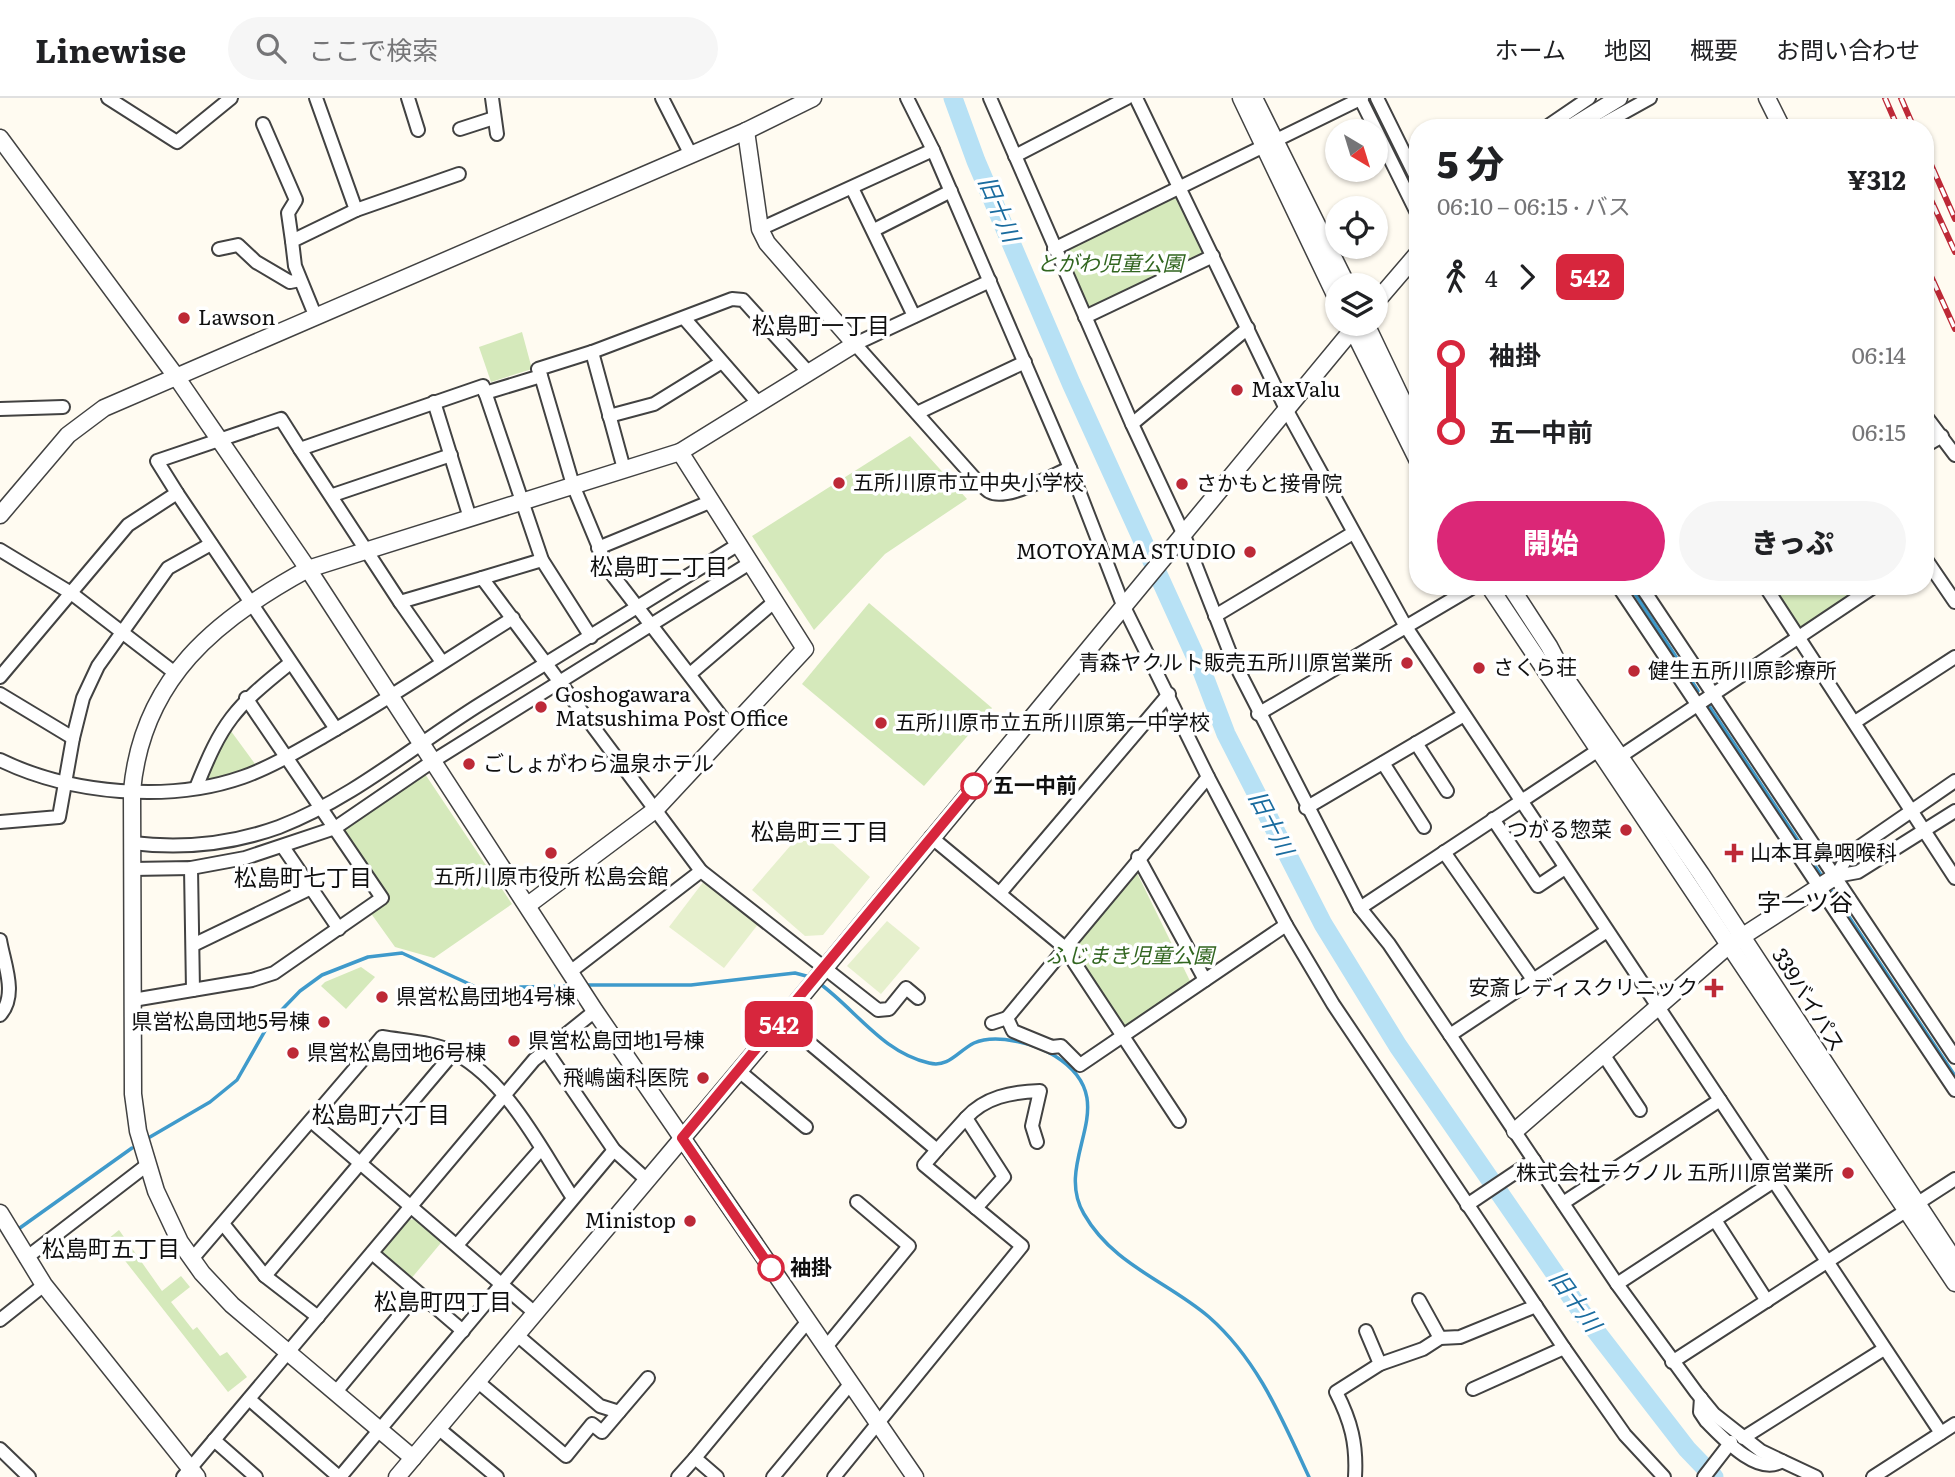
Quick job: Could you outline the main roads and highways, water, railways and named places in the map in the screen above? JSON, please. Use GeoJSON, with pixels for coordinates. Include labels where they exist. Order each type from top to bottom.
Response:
{"type":"FeatureCollection","features":[{"type":"Feature","properties":{"kind":"waterway","name":"旧十川"},"geometry":{"type":"LineString","coordinates":[[953,98],[976,161],[1071,383],[1202,671],[1226,734],[1323,924],[1398,1046],[1585,1317],[1687,1449],[1714,1477]]}},
{"type":"Feature","properties":{"kind":"waterway"},"geometry":{"type":"LineString","coordinates":[[1371,104],[1409,181]]}},
{"type":"Feature","properties":{"kind":"waterway"},"geometry":{"type":"LineString","coordinates":[[1636,595],[1698,691]]}},
{"type":"Feature","properties":{"kind":"waterway"},"geometry":{"type":"LineString","coordinates":[[1709,706],[1821,875]]}},
{"type":"Feature","properties":{"kind":"waterway"},"geometry":{"type":"LineString","coordinates":[[1831,890],[1955,1076]]}},
{"type":"Feature","properties":{"kind":"waterway"},"geometry":{"type":"LineString","coordinates":[[150,1137],[210,1102],[237,1080],[270,1022],[300,991],[322,975],[368,957],[402,953],[478,988],[574,986]]}},
{"type":"Feature","properties":{"kind":"waterway"},"geometry":{"type":"LineString","coordinates":[[585,985],[691,985],[795,973],[810,977]]}},
{"type":"Feature","properties":{"kind":"waterway"},"geometry":{"type":"LineString","coordinates":[[819,983],[884,1040],[912,1058],[929,1063],[942,1063],[974,1043],[994,1039],[1027,1044],[1047,1052],[1076,1074],[1086,1092],[1088,1111],[1076,1172],[1076,1193],[1084,1214],[1110,1247],[1125,1260],[1193,1304],[1242,1352],[1267,1391],[1309,1477]]}},
{"type":"Feature","properties":{"kind":"waterway"},"geometry":{"type":"LineString","coordinates":[[17,1230],[132,1148]]}},
{"type":"Feature","properties":{"kind":"railway"},"geometry":{"type":"LineString","coordinates":[[1885,98],[1894,119]]}},
{"type":"Feature","properties":{"kind":"railway"},"geometry":{"type":"LineString","coordinates":[[1901,98],[1910,119]]}},
{"type":"Feature","properties":{"kind":"railway"},"geometry":{"type":"LineString","coordinates":[[1934,171],[1955,219]]}},
{"type":"Feature","properties":{"kind":"railway"},"geometry":{"type":"LineString","coordinates":[[1934,206],[1955,252]]}},
{"type":"Feature","properties":{"kind":"railway"},"geometry":{"type":"LineString","coordinates":[[1934,283],[1955,329]]}},
{"type":"Feature","properties":{"kind":"place","name":"Lawson"},"geometry":{"type":"Point","coordinates":[184,318]}},
{"type":"Feature","properties":{"kind":"place","name":"MaxValu"},"geometry":{"type":"Point","coordinates":[1237,390]}},
{"type":"Feature","properties":{"kind":"place","name":"五所川原市立中央小学校"},"geometry":{"type":"Point","coordinates":[839,483]}},
{"type":"Feature","properties":{"kind":"place","name":"さかもと接骨院"},"geometry":{"type":"Point","coordinates":[1182,484]}},
{"type":"Feature","properties":{"kind":"place","name":"MOTOYAMA STUDIO"},"geometry":{"type":"Point","coordinates":[1250,552]}},
{"type":"Feature","properties":{"kind":"place","name":"青森ヤクルト販売五所川原営業所"},"geometry":{"type":"Point","coordinates":[1407,663]}},
{"type":"Feature","properties":{"kind":"place","name":"さくら荘"},"geometry":{"type":"Point","coordinates":[1479,668]}},
{"type":"Feature","properties":{"kind":"place","name":"健生五所川原診療所"},"geometry":{"type":"Point","coordinates":[1634,671]}},
{"type":"Feature","properties":{"kind":"place","name":"Goshogawara Matsushima Post Office"},"geometry":{"type":"Point","coordinates":[541,707]}},
{"type":"Feature","properties":{"kind":"place","name":"五所川原市立五所川原第一中学校"},"geometry":{"type":"Point","coordinates":[881,723]}},
{"type":"Feature","properties":{"kind":"place","name":"ごしょがわら温泉ホテル"},"geometry":{"type":"Point","coordinates":[469,764]}},
{"type":"Feature","properties":{"kind":"place","name":"五一中前"},"geometry":{"type":"Point","coordinates":[974,786]}},
{"type":"Feature","properties":{"kind":"place","name":"つがる惣菜"},"geometry":{"type":"Point","coordinates":[1626,830]}},
{"type":"Feature","properties":{"kind":"place","name":"五所川原市役所 松島会館"},"geometry":{"type":"Point","coordinates":[551,853]}},
{"type":"Feature","properties":{"kind":"place","name":"山本耳鼻咽喉科"},"geometry":{"type":"Point","coordinates":[1734,853]}},
{"type":"Feature","properties":{"kind":"place","name":"安斎レディスクリニック"},"geometry":{"type":"Point","coordinates":[1714,988]}},
{"type":"Feature","properties":{"kind":"place","name":"県営松島団地4号棟"},"geometry":{"type":"Point","coordinates":[382,997]}},
{"type":"Feature","properties":{"kind":"place","name":"県営松島団地5号棟"},"geometry":{"type":"Point","coordinates":[324,1022]}},
{"type":"Feature","properties":{"kind":"place","name":"県営松島団地1号棟"},"geometry":{"type":"Point","coordinates":[514,1041]}},
{"type":"Feature","properties":{"kind":"place","name":"県営松島団地6号棟"},"geometry":{"type":"Point","coordinates":[293,1053]}},
{"type":"Feature","properties":{"kind":"place","name":"飛嶋歯科医院"},"geometry":{"type":"Point","coordinates":[703,1078]}},
{"type":"Feature","properties":{"kind":"place","name":"株式会社テクノル 五所川原営業所"},"geometry":{"type":"Point","coordinates":[1848,1173]}},
{"type":"Feature","properties":{"kind":"place","name":"Ministop"},"geometry":{"type":"Point","coordinates":[690,1221]}},
{"type":"Feature","properties":{"kind":"place","name":"袖掛"},"geometry":{"type":"Point","coordinates":[771,1268]}},
{"type":"Feature","properties":{"kind":"district","name":"松島町一丁目"},"geometry":{"type":"Point","coordinates":[821,326]}},
{"type":"Feature","properties":{"kind":"district","name":"松島町二丁目"},"geometry":{"type":"Point","coordinates":[659,567]}},
{"type":"Feature","properties":{"kind":"district","name":"松島町三丁目"},"geometry":{"type":"Point","coordinates":[820,832]}},
{"type":"Feature","properties":{"kind":"district","name":"松島町七丁目"},"geometry":{"type":"Point","coordinates":[303,878]}},
{"type":"Feature","properties":{"kind":"district","name":"字一ツ谷"},"geometry":{"type":"Point","coordinates":[1805,903]}},
{"type":"Feature","properties":{"kind":"district","name":"松島町六丁目"},"geometry":{"type":"Point","coordinates":[381,1115]}},
{"type":"Feature","properties":{"kind":"district","name":"松島町五丁目"},"geometry":{"type":"Point","coordinates":[111,1249]}},
{"type":"Feature","properties":{"kind":"district","name":"松島町四丁目"},"geometry":{"type":"Point","coordinates":[443,1302]}},
{"type":"Feature","properties":{"kind":"park label","name":"とがわ児童公園"},"geometry":{"type":"Point","coordinates":[1110,264]}},
{"type":"Feature","properties":{"kind":"park label","name":"ふじまき児童公園"},"geometry":{"type":"Point","coordinates":[1130,956]}}]}
